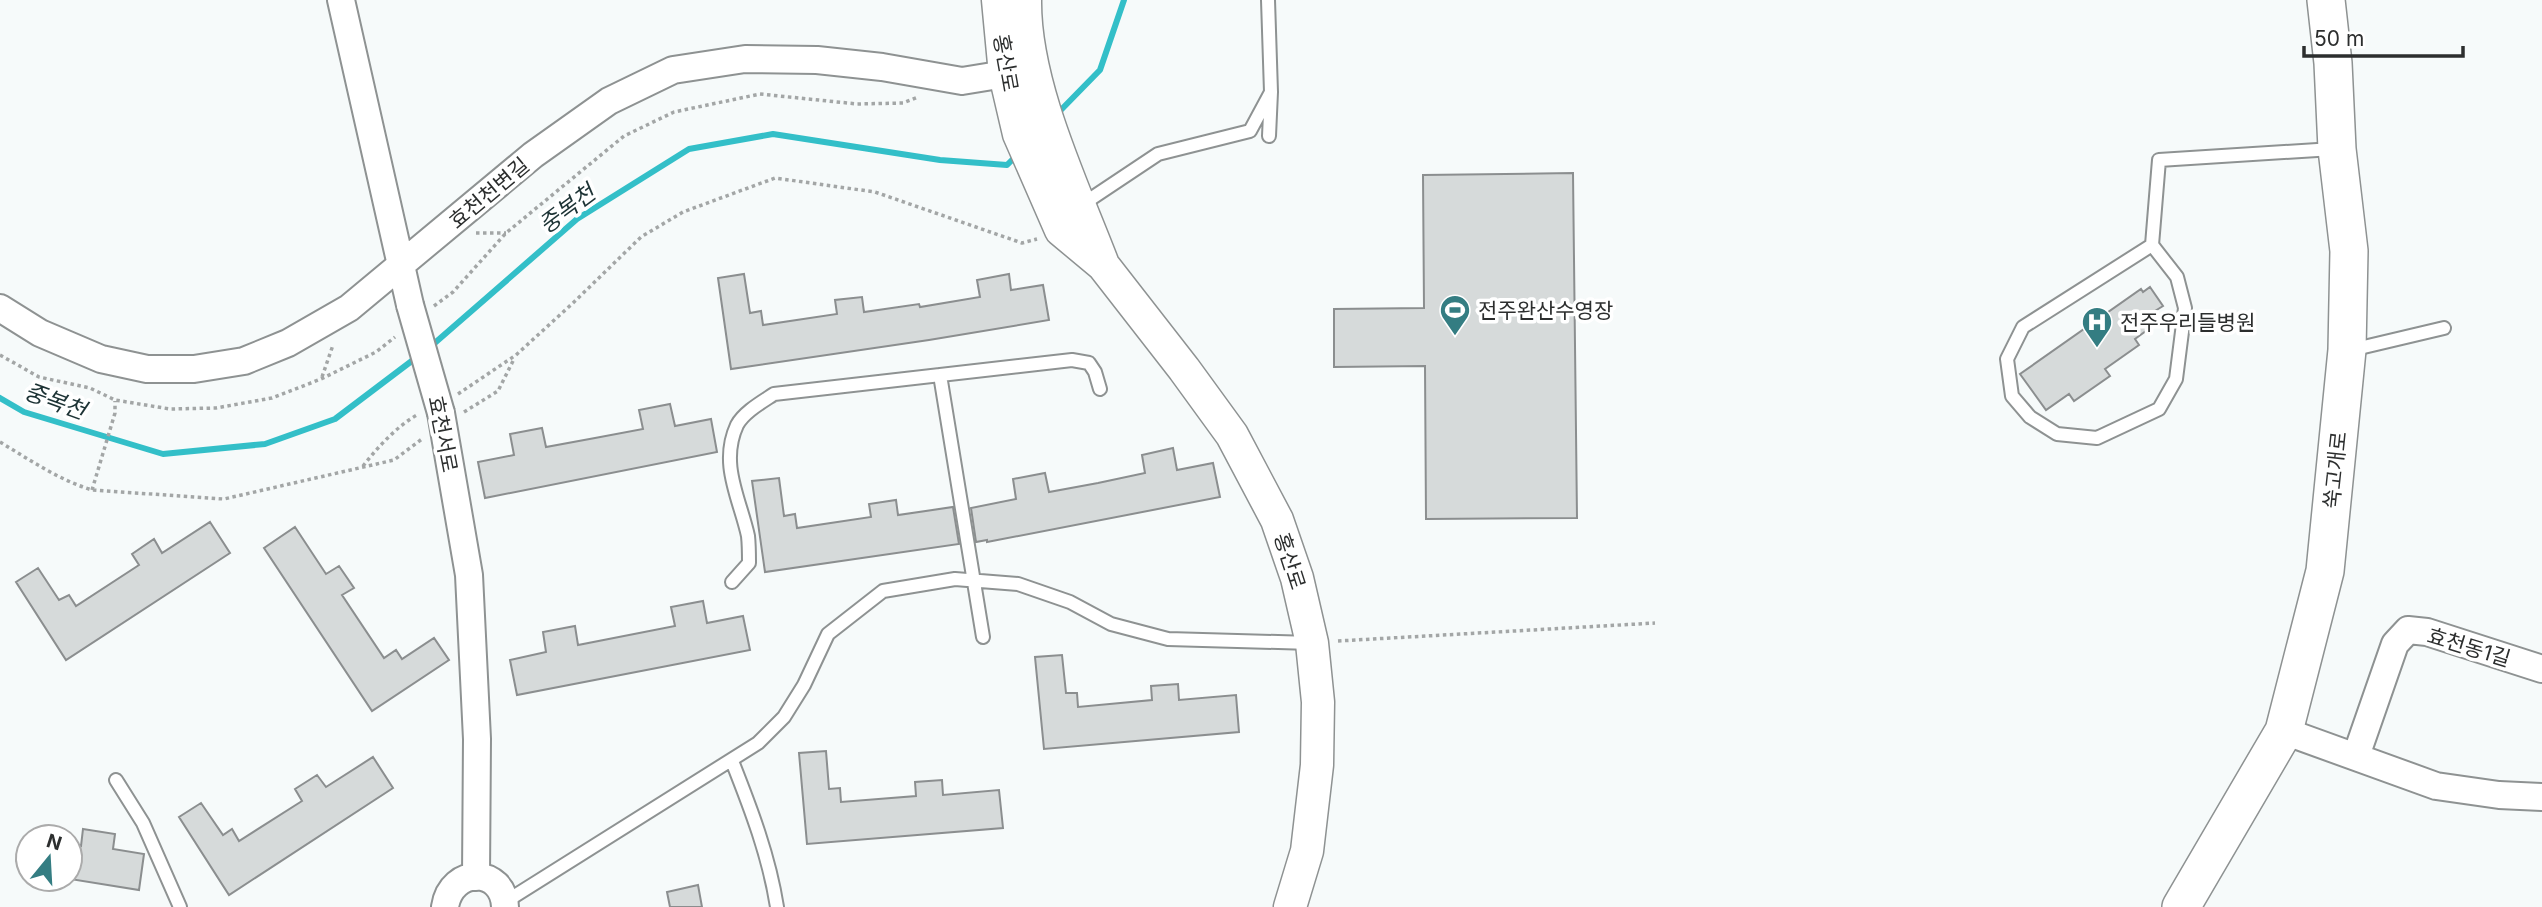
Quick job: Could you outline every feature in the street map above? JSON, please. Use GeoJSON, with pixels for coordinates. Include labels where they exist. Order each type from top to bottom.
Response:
{"type":"FeatureCollection","features":[{"type":"Feature","properties":{"kind":"main road","name":"쑥고개로"},"geometry":{"type":"LineString","coordinates":[[2181,907],[2284,731],[2325,571],[2347,351],[2349,251],[2337,149],[2333,63],[2326,0]]}},
{"type":"Feature","properties":{"kind":"street","name":"효천서로"},"geometry":{"type":"LineString","coordinates":[[341,0],[400,267],[420,307],[469,575],[477,739],[477,877]]}},
{"type":"Feature","properties":{"kind":"street","name":"홍산로"},"geometry":{"type":"LineString","coordinates":[[1017,84],[1026,24],[1025,0]]}},
{"type":"Feature","properties":{"kind":"street","name":"홍산로"},"geometry":{"type":"LineString","coordinates":[[992,6],[1017,84],[1055,181],[1061,230],[1103,265],[1232,435],[1277,520],[1297,578],[1312,643],[1318,702],[1317,765],[1307,851],[1290,907]]}},
{"type":"Feature","properties":{"kind":"street","name":"효천천변길"},"geometry":{"type":"LineString","coordinates":[[0,308],[40,333],[101,359],[147,369],[194,369],[244,361],[288,343],[349,308],[544,148],[609,101],[673,69],[745,59],[817,60],[882,67],[962,81],[1017,84]]}},
{"type":"Feature","properties":{"kind":"street","name":"홍산로"},"geometry":{"type":"LineString","coordinates":[[1055,181],[1080,206],[1103,265]]}},
{"type":"Feature","properties":{"kind":"street","name":"효천동1길"},"geometry":{"type":"LineString","coordinates":[[2356,756],[2395,644],[2408,630],[2427,632],[2542,669]]}},
{"type":"Feature","properties":{"kind":"street"},"geometry":{"type":"LineString","coordinates":[[2284,731],[2436,786],[2499,795],[2542,797]]}},
{"type":"Feature","properties":{"kind":"street"},"geometry":{"type":"LineString","coordinates":[[444,907],[451,888],[467,877],[487,879],[495,884],[505,904]]}},
{"type":"Feature","properties":{"kind":"lane"},"geometry":{"type":"LineString","coordinates":[[1268,0],[1269,136]]}},
{"type":"Feature","properties":{"kind":"lane"},"geometry":{"type":"LineString","coordinates":[[1080,206],[1158,153],[1250,131],[1270,92]]}},
{"type":"Feature","properties":{"kind":"lane"},"geometry":{"type":"LineString","coordinates":[[2152,245],[2023,327],[2007,359],[2012,396],[2030,417],[2057,434],[2097,438],[2159,409],[2176,379],[2185,308],[2178,277],[2152,245],[2159,160],[2337,149]]}},
{"type":"Feature","properties":{"kind":"lane"},"geometry":{"type":"LineString","coordinates":[[2347,351],[2444,328]]}},
{"type":"Feature","properties":{"kind":"lane"},"geometry":{"type":"LineString","coordinates":[[732,582],[749,563],[748,538],[731,481],[732,448],[738,424],[774,394],[1072,360],[1088,363],[1095,372],[1100,389]]}},
{"type":"Feature","properties":{"kind":"lane"},"geometry":{"type":"LineString","coordinates":[[940,376],[983,637]]}},
{"type":"Feature","properties":{"kind":"lane"},"geometry":{"type":"LineString","coordinates":[[505,904],[758,743],[784,717],[804,685],[828,634],[883,591],[955,579],[1018,584],[1070,602],[1111,624],[1168,639],[1312,643]]}},
{"type":"Feature","properties":{"kind":"lane"},"geometry":{"type":"LineString","coordinates":[[732,761],[756,821],[772,877],[777,907]]}},
{"type":"Feature","properties":{"kind":"lane"},"geometry":{"type":"LineString","coordinates":[[116,780],[143,823],[180,907]]}},
{"type":"Feature","properties":{"kind":"path"},"geometry":{"type":"LineString","coordinates":[[420,307],[453,292],[506,233],[624,136],[674,112],[760,94],[857,104],[903,103],[962,81]]}},
{"type":"Feature","properties":{"kind":"path"},"geometry":{"type":"LineString","coordinates":[[0,442],[45,470],[92,490],[224,499],[394,460],[442,418],[475,407],[498,391],[516,355],[641,236],[683,212],[775,178],[875,192],[1022,243],[1048,237],[1061,230]]}},
{"type":"Feature","properties":{"kind":"path"},"geometry":{"type":"LineString","coordinates":[[0,355],[39,377],[90,388],[115,400],[170,409],[216,408],[272,398],[321,379],[376,352],[398,335]]}},
{"type":"Feature","properties":{"kind":"path"},"geometry":{"type":"LineString","coordinates":[[92,490],[115,413],[115,400]]}},
{"type":"Feature","properties":{"kind":"path"},"geometry":{"type":"LineString","coordinates":[[1312,643],[1655,623]]}},
{"type":"Feature","properties":{"kind":"building","name":"전주완산수영장"},"geometry":{"type":"Polygon","coordinates":[[[1573,173],[1577,518],[1426,519],[1425,366],[1334,367],[1334,309],[1424,308],[1423,175],[1573,173]]]}},
{"type":"Feature","properties":{"kind":"building"},"geometry":{"type":"Polygon","coordinates":[[[744,274],[750,313],[761,311],[763,325],[837,314],[835,300],[862,297],[864,312],[919,304],[920,307],[980,297],[977,280],[1009,274],[1011,290],[1043,285],[1049,320],[731,369],[718,278],[744,274]]]}},
{"type":"Feature","properties":{"kind":"building","name":"전주우리들병원"},"geometry":{"type":"Polygon","coordinates":[[[2150,287],[2163,306],[2155,311],[2161,320],[2135,339],[2139,345],[2105,369],[2110,376],[2074,401],[2069,394],[2046,410],[2020,374],[2141,289],[2143,292],[2150,287]]]}},
{"type":"Feature","properties":{"kind":"building"},"geometry":{"type":"Polygon","coordinates":[[[670,404],[675,426],[711,419],[717,452],[485,498],[478,462],[514,455],[510,434],[542,428],[546,447],[643,429],[639,410],[670,404]]]}},
{"type":"Feature","properties":{"kind":"building"},"geometry":{"type":"Polygon","coordinates":[[[1173,448],[1177,470],[1213,463],[1220,497],[976,542],[971,508],[1016,499],[1013,479],[1045,473],[1049,492],[1098,483],[1145,473],[1142,455],[1173,448]]]}},
{"type":"Feature","properties":{"kind":"building"},"geometry":{"type":"Polygon","coordinates":[[[779,478],[784,516],[795,514],[797,528],[871,517],[869,504],[896,500],[898,515],[953,507],[959,544],[765,572],[752,481],[779,478]]]}},
{"type":"Feature","properties":{"kind":"building"},"geometry":{"type":"Polygon","coordinates":[[[210,522],[230,553],[66,660],[16,582],[38,568],[59,600],[69,595],[76,606],[139,565],[132,554],[154,539],[162,553],[210,522]]]}},
{"type":"Feature","properties":{"kind":"building"},"geometry":{"type":"Polygon","coordinates":[[[295,527],[326,574],[339,566],[354,588],[342,595],[384,658],[396,650],[402,659],[434,638],[449,660],[372,711],[264,548],[295,527]]]}},
{"type":"Feature","properties":{"kind":"building"},"geometry":{"type":"Polygon","coordinates":[[[703,601],[707,623],[743,616],[750,650],[517,695],[510,660],[546,652],[543,632],[575,626],[578,645],[675,626],[671,607],[703,601]]]}},
{"type":"Feature","properties":{"kind":"building"},"geometry":{"type":"Polygon","coordinates":[[[1062,655],[1066,693],[1077,693],[1078,707],[1152,700],[1151,686],[1178,684],[1179,700],[1236,695],[1239,732],[1044,749],[1035,657],[1062,655]]]}},
{"type":"Feature","properties":{"kind":"building"},"geometry":{"type":"Polygon","coordinates":[[[826,751],[829,789],[840,788],[841,802],[916,796],[915,782],[942,780],[943,795],[999,790],[1003,828],[807,844],[799,753],[826,751]]]}},
{"type":"Feature","properties":{"kind":"building"},"geometry":{"type":"Polygon","coordinates":[[[373,757],[393,788],[229,895],[179,817],[201,803],[223,835],[232,829],[239,841],[302,801],[295,789],[317,775],[326,787],[373,757]]]}},
{"type":"Feature","properties":{"kind":"building"},"geometry":{"type":"Polygon","coordinates":[[[84,829],[115,834],[113,849],[144,854],[139,890],[84,881],[84,829]]]}},
{"type":"Feature","properties":{"kind":"building"},"geometry":{"type":"Polygon","coordinates":[[[698,885],[702,907],[670,907],[667,892],[698,885]]]}},
{"type":"Feature","properties":{"kind":"waterway","name":"중복천"},"geometry":{"type":"LineString","coordinates":[[1057,114],[1100,70],[1124,0]]}},
{"type":"Feature","properties":{"kind":"waterway","name":"중복천"},"geometry":{"type":"LineString","coordinates":[[429,348],[577,219],[689,149],[773,134],[940,160],[1007,165],[1017,155]]}},
{"type":"Feature","properties":{"kind":"waterway","name":"중복천"},"geometry":{"type":"LineString","coordinates":[[0,398],[24,412],[163,454],[265,444],[335,419],[417,357]]}},
{"type":"Feature","properties":{"kind":"place","name":"전주완산수영장"},"geometry":{"type":"Point","coordinates":[1455,337]}},
{"type":"Feature","properties":{"kind":"place","name":"전주우리들병원"},"geometry":{"type":"Point","coordinates":[2097,349]}}]}
